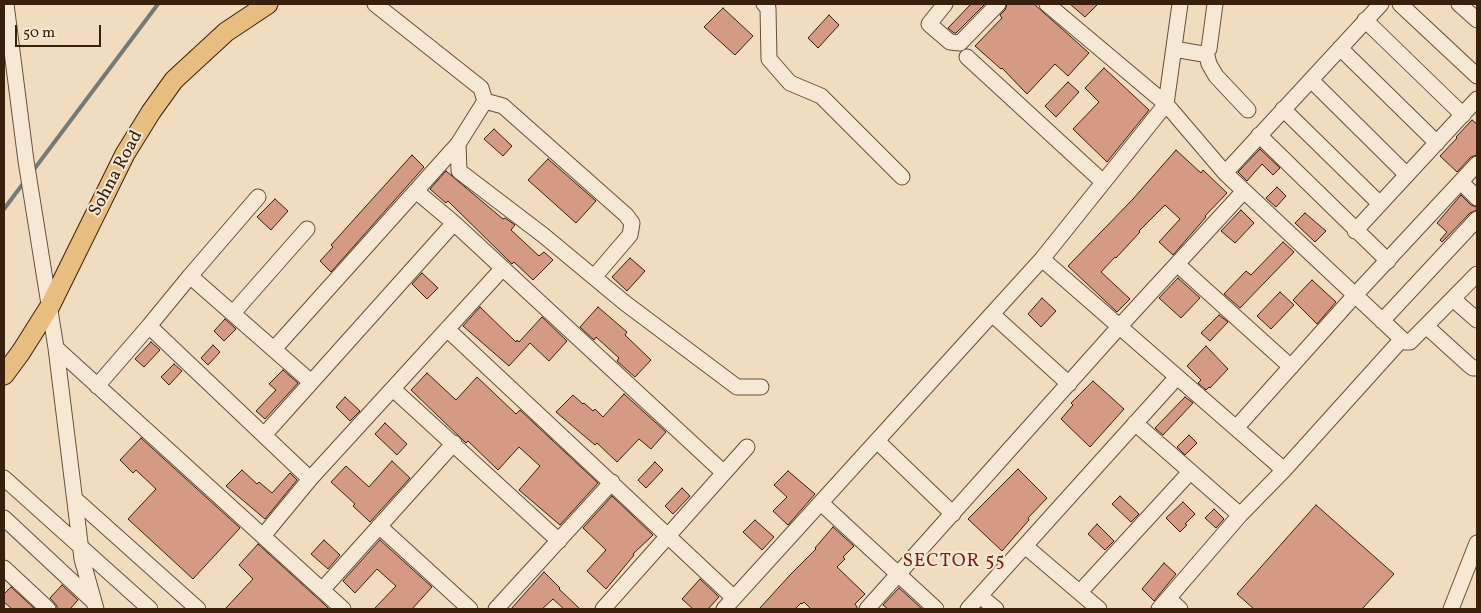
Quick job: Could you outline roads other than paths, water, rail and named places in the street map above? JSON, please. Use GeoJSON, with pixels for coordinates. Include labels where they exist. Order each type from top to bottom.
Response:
{"type":"FeatureCollection","features":[{"type":"Feature","properties":{"kind":"main road","name":"Sohna Road"},"geometry":{"type":"LineString","coordinates":[[4,375],[50,306],[125,154],[151,112],[174,80],[226,32],[268,4]]}},
{"type":"Feature","properties":{"kind":"street"},"geometry":{"type":"LineString","coordinates":[[6,4],[30,190],[56,348],[81,553],[95,606]]}},
{"type":"Feature","properties":{"kind":"street"},"geometry":{"type":"LineString","coordinates":[[274,350],[458,144],[485,101],[481,88],[375,4]]}},
{"type":"Feature","properties":{"kind":"street"},"geometry":{"type":"LineString","coordinates":[[764,4],[768,8],[769,59],[790,83],[821,96],[902,177]]}},
{"type":"Feature","properties":{"kind":"street"},"geometry":{"type":"LineString","coordinates":[[945,4],[930,24],[950,42],[960,43],[998,4]]}},
{"type":"Feature","properties":{"kind":"street"},"geometry":{"type":"LineString","coordinates":[[447,330],[669,535],[729,604],[1042,259],[1166,104],[1180,4]]}},
{"type":"Feature","properties":{"kind":"street"},"geometry":{"type":"LineString","coordinates":[[1174,49],[1203,54],[1209,49],[1215,4]]}},
{"type":"Feature","properties":{"kind":"street"},"geometry":{"type":"LineString","coordinates":[[1225,173],[1381,4]]}},
{"type":"Feature","properties":{"kind":"street"},"geometry":{"type":"LineString","coordinates":[[1400,4],[1477,76]]}},
{"type":"Feature","properties":{"kind":"street"},"geometry":{"type":"LineString","coordinates":[[1459,4],[1477,20]]}},
{"type":"Feature","properties":{"kind":"street"},"geometry":{"type":"LineString","coordinates":[[1056,7],[1166,104],[1225,173],[1402,339],[1410,342],[1477,274]]}},
{"type":"Feature","properties":{"kind":"street"},"geometry":{"type":"LineString","coordinates":[[1366,20],[1462,115]]}},
{"type":"Feature","properties":{"kind":"street"},"geometry":{"type":"LineString","coordinates":[[1340,48],[1436,143]]}},
{"type":"Feature","properties":{"kind":"street"},"geometry":{"type":"LineString","coordinates":[[1206,52],[1209,64],[1216,76],[1248,110]]}},
{"type":"Feature","properties":{"kind":"street"},"geometry":{"type":"LineString","coordinates":[[966,57],[1103,182]]}},
{"type":"Feature","properties":{"kind":"street"},"geometry":{"type":"LineString","coordinates":[[1310,80],[1407,175]]}},
{"type":"Feature","properties":{"kind":"street"},"geometry":{"type":"LineString","coordinates":[[1355,231],[1477,99]]}},
{"type":"Feature","properties":{"kind":"street"},"geometry":{"type":"LineString","coordinates":[[485,101],[503,106],[626,215],[632,223],[630,235],[594,278]]}},
{"type":"Feature","properties":{"kind":"street"},"geometry":{"type":"LineString","coordinates":[[1283,109],[1380,204]]}},
{"type":"Feature","properties":{"kind":"street"},"geometry":{"type":"LineString","coordinates":[[1259,135],[1355,231],[1388,261]]}},
{"type":"Feature","properties":{"kind":"street"},"geometry":{"type":"LineString","coordinates":[[458,144],[459,171],[736,387],[761,387]]}},
{"type":"Feature","properties":{"kind":"street"},"geometry":{"type":"LineString","coordinates":[[1236,428],[1356,294],[1477,164]]}},
{"type":"Feature","properties":{"kind":"street"},"geometry":{"type":"LineString","coordinates":[[1461,182],[1477,198]]}},
{"type":"Feature","properties":{"kind":"street"},"geometry":{"type":"LineString","coordinates":[[416,191],[454,223],[724,473]]}},
{"type":"Feature","properties":{"kind":"street"},"geometry":{"type":"LineString","coordinates":[[867,609],[1119,327],[1244,191]]}},
{"type":"Feature","properties":{"kind":"street"},"geometry":{"type":"LineString","coordinates":[[97,386],[258,197]]}},
{"type":"Feature","properties":{"kind":"street"},"geometry":{"type":"LineString","coordinates":[[1382,321],[1477,219]]}},
{"type":"Feature","properties":{"kind":"street"},"geometry":{"type":"LineString","coordinates":[[264,435],[454,223]]}},
{"type":"Feature","properties":{"kind":"street"},"geometry":{"type":"LineString","coordinates":[[233,313],[307,228]]}},
{"type":"Feature","properties":{"kind":"street"},"geometry":{"type":"LineString","coordinates":[[1042,259],[1284,470]]}},
{"type":"Feature","properties":{"kind":"street"},"geometry":{"type":"LineString","coordinates":[[1177,264],[1291,367]]}},
{"type":"Feature","properties":{"kind":"street"},"geometry":{"type":"LineString","coordinates":[[263,536],[310,479],[503,268]]}},
{"type":"Feature","properties":{"kind":"street"},"geometry":{"type":"LineString","coordinates":[[190,276],[311,382]]}},
{"type":"Feature","properties":{"kind":"street"},"geometry":{"type":"LineString","coordinates":[[1453,299],[1477,320]]}},
{"type":"Feature","properties":{"kind":"street"},"geometry":{"type":"LineString","coordinates":[[992,314],[1068,384]]}},
{"type":"Feature","properties":{"kind":"street"},"geometry":{"type":"LineString","coordinates":[[149,326],[310,479]]}},
{"type":"Feature","properties":{"kind":"street"},"geometry":{"type":"LineString","coordinates":[[1426,326],[1469,365],[1477,368]]}},
{"type":"Feature","properties":{"kind":"street"},"geometry":{"type":"LineString","coordinates":[[1180,609],[1164,604],[1240,515],[1284,470],[1402,339]]}},
{"type":"Feature","properties":{"kind":"street"},"geometry":{"type":"LineString","coordinates":[[56,348],[344,609]]}},
{"type":"Feature","properties":{"kind":"street"},"geometry":{"type":"LineString","coordinates":[[968,609],[1177,377]]}},
{"type":"Feature","properties":{"kind":"street"},"geometry":{"type":"LineString","coordinates":[[393,388],[559,541]]}},
{"type":"Feature","properties":{"kind":"street"},"geometry":{"type":"LineString","coordinates":[[1135,422],[1240,515]]}},
{"type":"Feature","properties":{"kind":"street"},"geometry":{"type":"LineString","coordinates":[[876,441],[953,514]]}},
{"type":"Feature","properties":{"kind":"street"},"geometry":{"type":"LineString","coordinates":[[322,590],[454,443]]}},
{"type":"Feature","properties":{"kind":"street"},"geometry":{"type":"LineString","coordinates":[[603,609],[747,447]]}},
{"type":"Feature","properties":{"kind":"street"},"geometry":{"type":"LineString","coordinates":[[1080,592],[1190,472]]}},
{"type":"Feature","properties":{"kind":"street"},"geometry":{"type":"LineString","coordinates":[[4,478],[136,609]]}},
{"type":"Feature","properties":{"kind":"street"},"geometry":{"type":"LineString","coordinates":[[496,609],[612,482]]}},
{"type":"Feature","properties":{"kind":"street"},"geometry":{"type":"LineString","coordinates":[[4,491],[150,609]]}},
{"type":"Feature","properties":{"kind":"street"},"geometry":{"type":"LineString","coordinates":[[75,499],[198,609]]}},
{"type":"Feature","properties":{"kind":"street"},"geometry":{"type":"LineString","coordinates":[[821,503],[936,609]]}},
{"type":"Feature","properties":{"kind":"street"},"geometry":{"type":"LineString","coordinates":[[4,518],[95,606]]}},
{"type":"Feature","properties":{"kind":"street"},"geometry":{"type":"LineString","coordinates":[[379,526],[470,609]]}},
{"type":"Feature","properties":{"kind":"street"},"geometry":{"type":"LineString","coordinates":[[1451,609],[1477,543]]}},
{"type":"Feature","properties":{"kind":"street"},"geometry":{"type":"LineString","coordinates":[[1025,546],[1099,609]]}},
{"type":"Feature","properties":{"kind":"street"},"geometry":{"type":"LineString","coordinates":[[4,568],[48,609]]}},
{"type":"Feature","properties":{"kind":"street"},"geometry":{"type":"LineString","coordinates":[[980,596],[996,609]]}},
{"type":"Feature","properties":{"kind":"waterway"},"geometry":{"type":"LineString","coordinates":[[32,172],[158,4]]}},
{"type":"Feature","properties":{"kind":"waterway"},"geometry":{"type":"LineString","coordinates":[[4,209],[25,181]]}},
{"type":"Feature","properties":{"kind":"district","name":"SECTOR 55"},"geometry":{"type":"Point","coordinates":[954,563]}}]}
